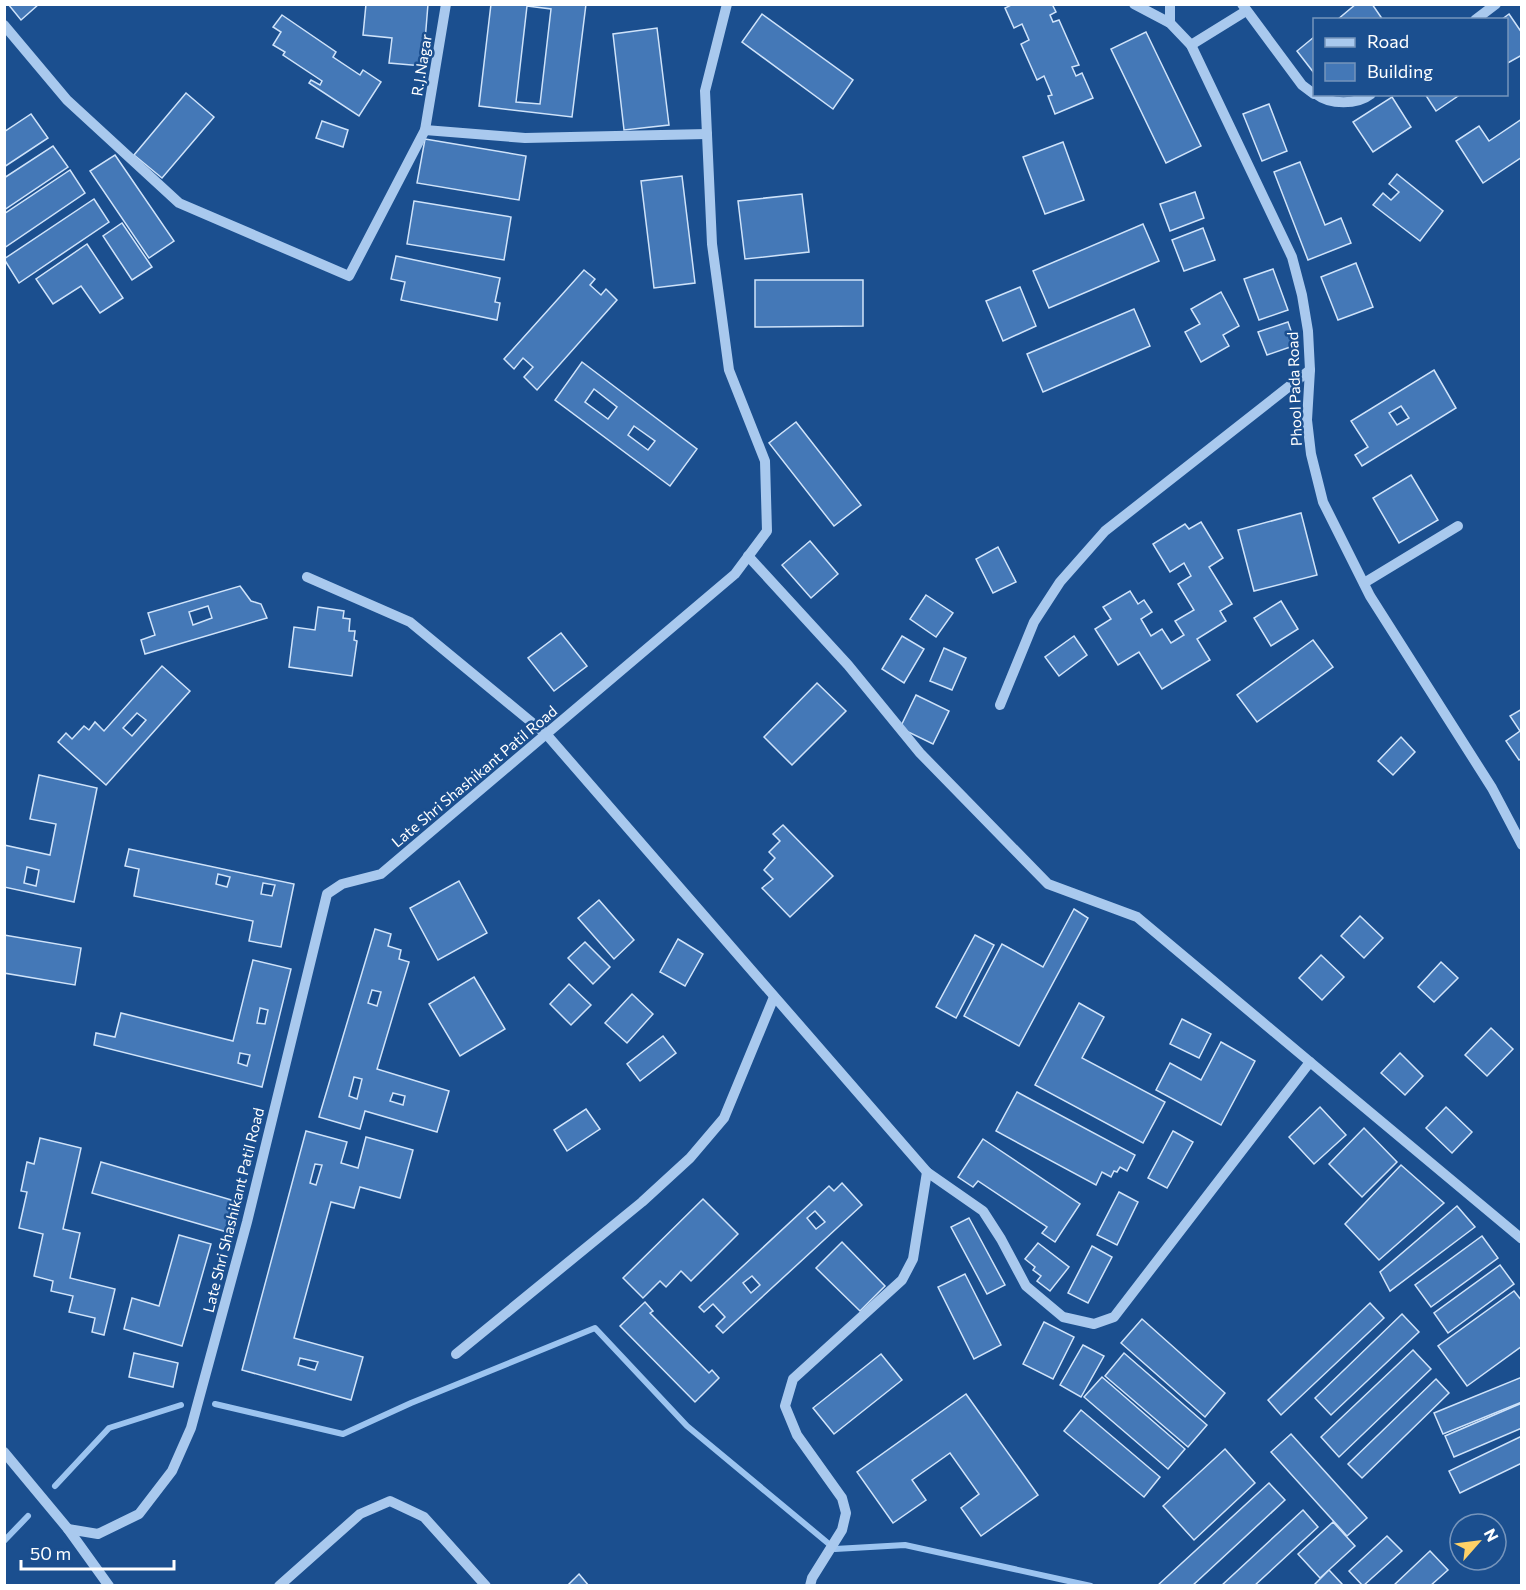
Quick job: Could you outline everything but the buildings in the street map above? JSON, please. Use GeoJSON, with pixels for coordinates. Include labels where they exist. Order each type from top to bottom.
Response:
{"type":"FeatureCollection","features":[{"type":"Feature","properties":{"kind":"street","name":"R.J.Nagar"},"geometry":{"type":"LineString","coordinates":[[4,25],[67,99],[179,203],[349,276],[425,130],[446,4]]}},
{"type":"Feature","properties":{"kind":"street","name":"Late Shri Shashikant Patil Road"},"geometry":{"type":"LineString","coordinates":[[68,1529],[98,1534],[139,1514],[172,1471],[191,1428],[247,1222],[327,894],[342,884],[381,874],[735,574],[767,531],[765,461],[729,370],[712,244],[705,91],[727,4]]}},
{"type":"Feature","properties":{"kind":"street","name":"Phool Pada Road"},"geometry":{"type":"LineString","coordinates":[[1134,4],[1170,23],[1191,45],[1292,257],[1308,331],[1310,370],[1307,420],[1311,454],[1323,502],[1370,597],[1492,788],[1521,845]]}},
{"type":"Feature","properties":{"kind":"street"},"geometry":{"type":"LineString","coordinates":[[1170,4],[1170,23]]}},
{"type":"Feature","properties":{"kind":"street"},"geometry":{"type":"LineString","coordinates":[[1478,18],[1496,4]]}},
{"type":"Feature","properties":{"kind":"street"},"geometry":{"type":"LineString","coordinates":[[1191,45],[1244,8],[1302,85],[1313,93]]}},
{"type":"Feature","properties":{"kind":"street"},"geometry":{"type":"LineString","coordinates":[[1318,96],[1341,103],[1369,96]]}},
{"type":"Feature","properties":{"kind":"street"},"geometry":{"type":"LineString","coordinates":[[425,130],[525,138],[707,134]]}},
{"type":"Feature","properties":{"kind":"street"},"geometry":{"type":"LineString","coordinates":[[1000,705],[1034,622],[1060,582],[1105,531],[1310,370]]}},
{"type":"Feature","properties":{"kind":"street"},"geometry":{"type":"LineString","coordinates":[[1364,583],[1458,526]]}},
{"type":"Feature","properties":{"kind":"street"},"geometry":{"type":"LineString","coordinates":[[748,556],[848,665],[920,753],[1048,884],[1137,917],[1521,1239]]}},
{"type":"Feature","properties":{"kind":"street"},"geometry":{"type":"LineString","coordinates":[[307,577],[410,621],[547,735],[927,1172],[983,1211],[1026,1286],[1063,1317],[1094,1324],[1114,1317],[1311,1062]]}},
{"type":"Feature","properties":{"kind":"street"},"geometry":{"type":"LineString","coordinates":[[456,1354],[642,1202],[690,1158],[724,1118],[774,997]]}},
{"type":"Feature","properties":{"kind":"street"},"geometry":{"type":"LineString","coordinates":[[810,1586],[812,1578],[842,1530],[846,1514],[842,1498],[797,1435],[785,1406],[793,1379],[902,1280],[913,1258],[927,1172]]}},
{"type":"Feature","properties":{"kind":"street"},"geometry":{"type":"LineString","coordinates":[[4,1452],[68,1529],[109,1586]]}},
{"type":"Feature","properties":{"kind":"street"},"geometry":{"type":"LineString","coordinates":[[279,1586],[360,1514],[390,1501],[424,1518],[486,1586]]}},
{"type":"Feature","properties":{"kind":"waterway"},"geometry":{"type":"LineString","coordinates":[[215,1404],[343,1434],[411,1403],[595,1328],[687,1426],[835,1549],[905,1545],[1091,1586]]}},
{"type":"Feature","properties":{"kind":"waterway"},"geometry":{"type":"LineString","coordinates":[[55,1486],[109,1428],[181,1405]]}},
{"type":"Feature","properties":{"kind":"waterway"},"geometry":{"type":"LineString","coordinates":[[4,1541],[28,1516]]}}]}
